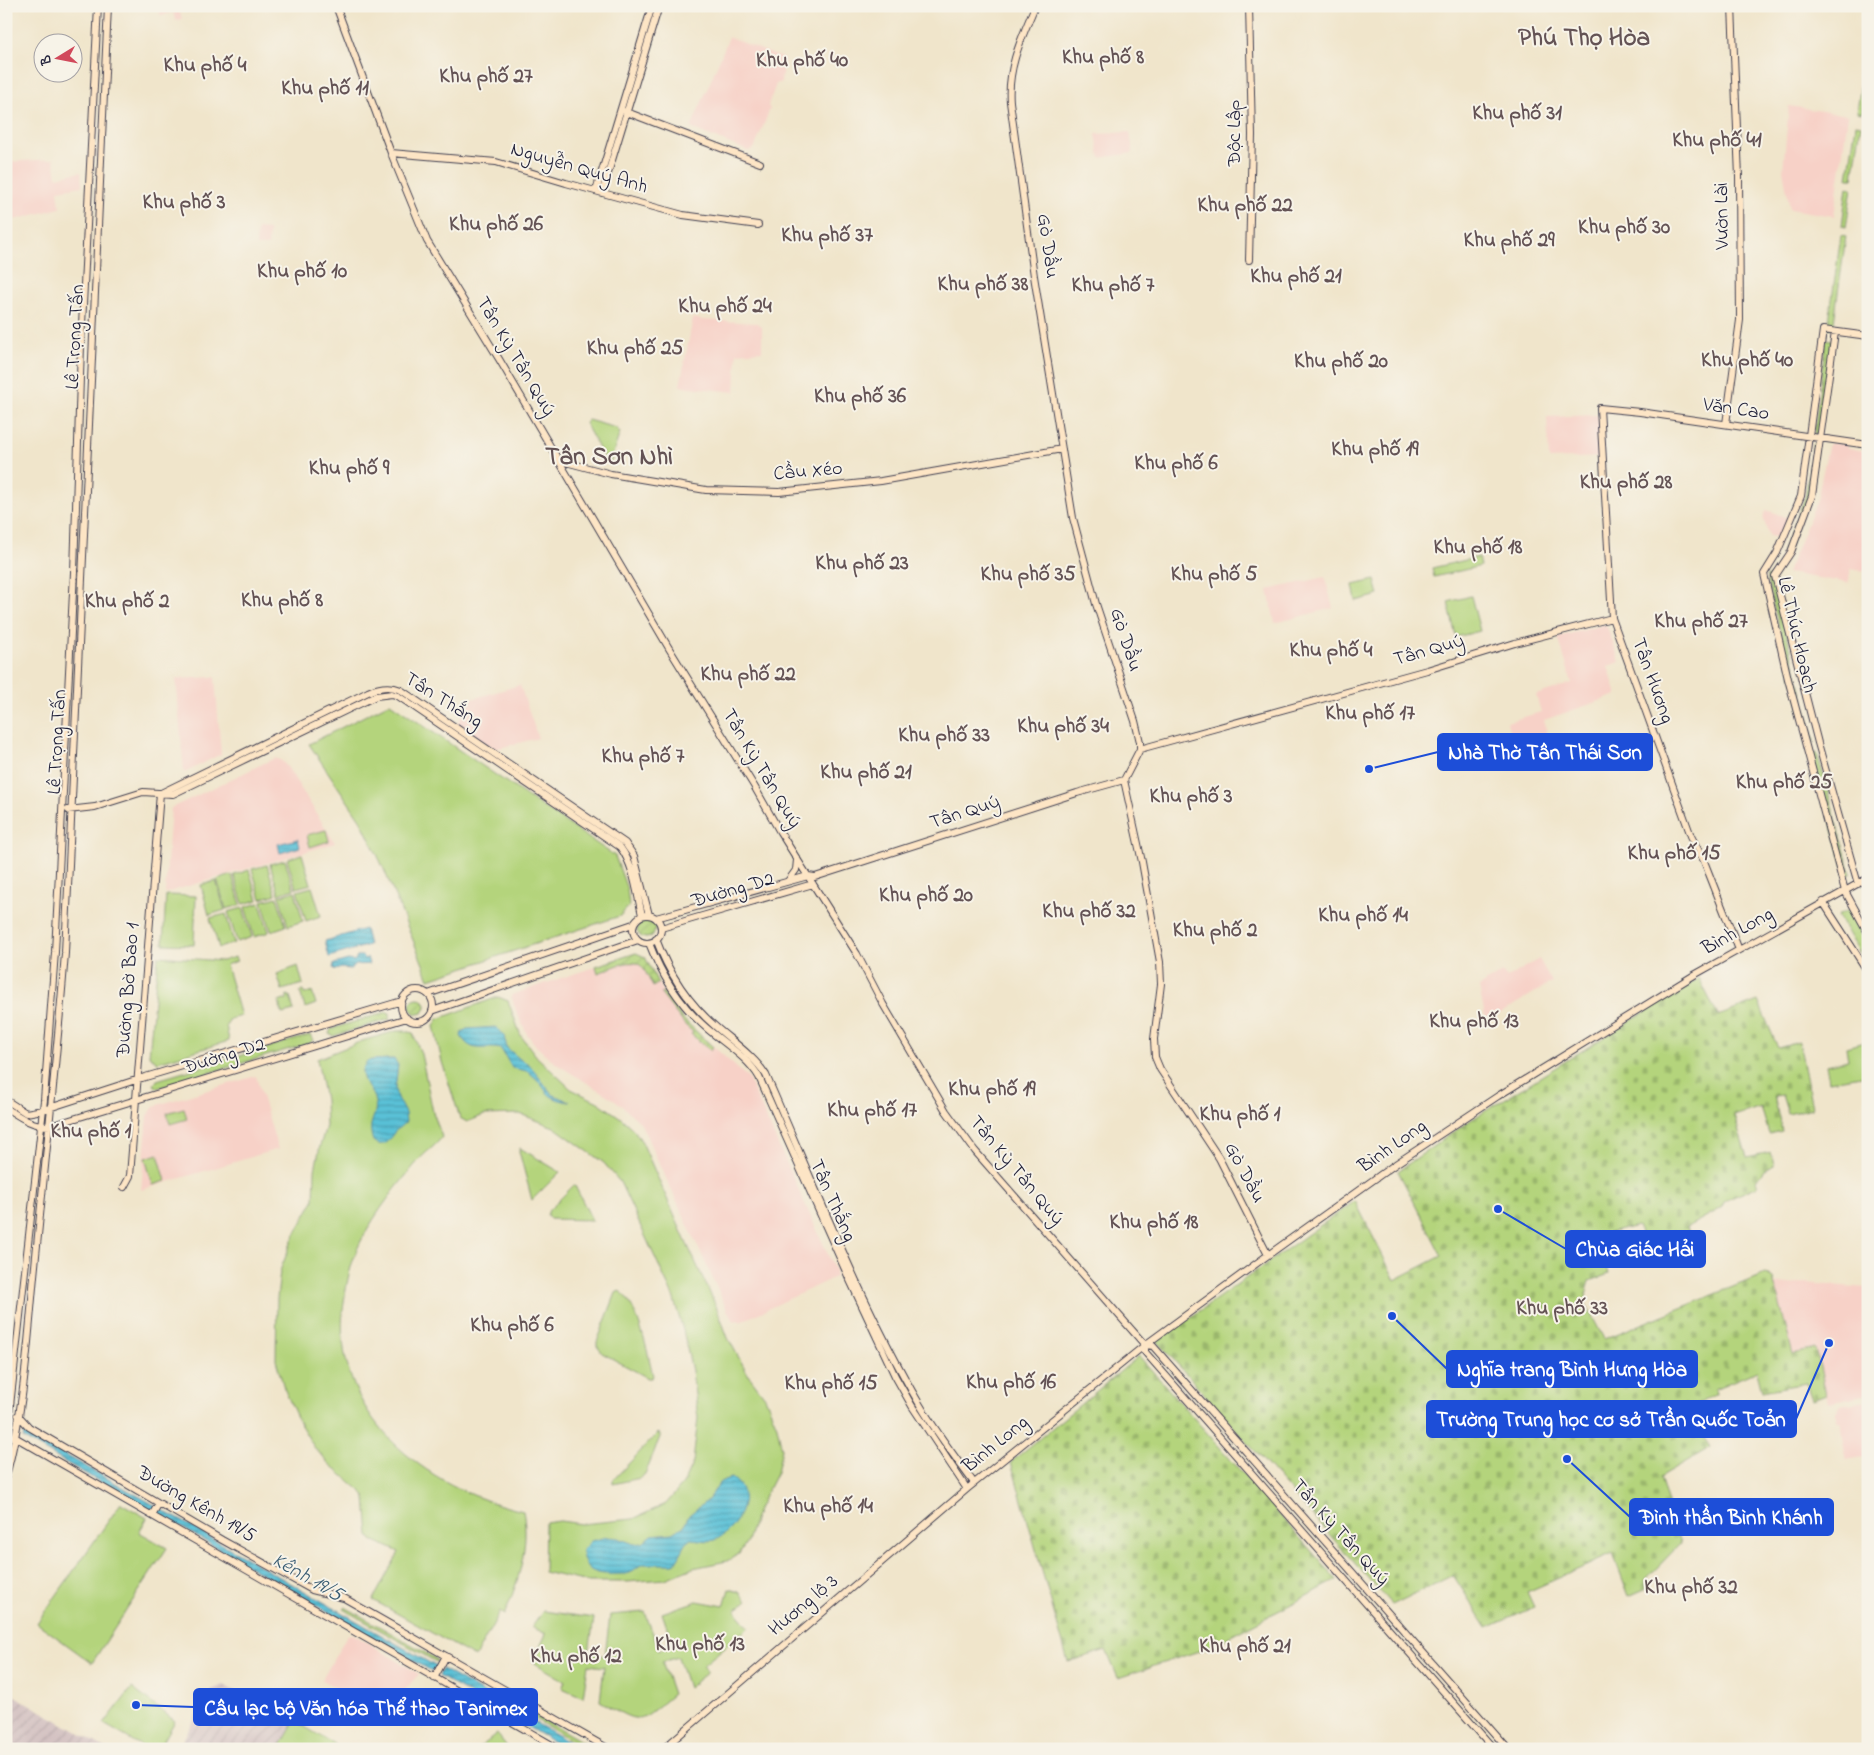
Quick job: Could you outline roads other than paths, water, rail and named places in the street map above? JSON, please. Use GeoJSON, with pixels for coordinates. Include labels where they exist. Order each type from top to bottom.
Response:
{"type":"FeatureCollection","features":[{"type":"Feature","properties":{"kind":"street","name":"Lê Trọng Tấn"},"geometry":{"type":"LineString","coordinates":[[6,1442],[43,1110],[55,952],[74,572],[81,345],[98,6]]}},
{"type":"Feature","properties":{"kind":"street","name":"Lê Trọng Tấn"},"geometry":{"type":"LineString","coordinates":[[6,1476],[16,1438],[19,1415],[52,1107],[65,953],[105,34],[108,6]]}},
{"type":"Feature","properties":{"kind":"street","name":"Tân Kỳ Tân Quý"},"geometry":{"type":"LineString","coordinates":[[336,6],[391,153],[427,241],[798,860],[812,879],[857,954],[883,1004],[952,1119],[981,1158],[1145,1346],[1145,1352],[1494,1749]]}},
{"type":"Feature","properties":{"kind":"street"},"geometry":{"type":"LineString","coordinates":[[624,111],[652,6]]}},
{"type":"Feature","properties":{"kind":"street"},"geometry":{"type":"LineString","coordinates":[[599,192],[659,6]]}},
{"type":"Feature","properties":{"kind":"street","name":"Gò Dầu"},"geometry":{"type":"LineString","coordinates":[[1035,6],[1013,61],[1009,88],[1034,276],[1073,518],[1096,604],[1138,732],[1140,749]]}},
{"type":"Feature","properties":{"kind":"street","name":"Độc Lập"},"geometry":{"type":"LineString","coordinates":[[1249,6],[1252,129],[1250,260]]}},
{"type":"Feature","properties":{"kind":"street","name":"Vườn Lài"},"geometry":{"type":"LineString","coordinates":[[1726,424],[1740,320],[1738,177],[1732,6]]}},
{"type":"Feature","properties":{"kind":"street"},"geometry":{"type":"LineString","coordinates":[[624,111],[760,163]]}},
{"type":"Feature","properties":{"kind":"street","name":"Nguyễn Quý Anh"},"geometry":{"type":"LineString","coordinates":[[391,153],[496,162],[683,215],[758,225]]}},
{"type":"Feature","properties":{"kind":"street","name":"Lê Thúc Hoạch"},"geometry":{"type":"LineString","coordinates":[[1858,884],[1818,743],[1775,576],[1791,552],[1812,496],[1836,332],[1823,330],[1801,496],[1777,553],[1764,574],[1788,679],[1845,891],[1868,933]]}},
{"type":"Feature","properties":{"kind":"street"},"geometry":{"type":"LineString","coordinates":[[1836,332],[1868,336]]}},
{"type":"Feature","properties":{"kind":"street","name":"Văn Cao"},"geometry":{"type":"LineString","coordinates":[[1600,408],[1868,445]]}},
{"type":"Feature","properties":{"kind":"street","name":"Tân Hương"},"geometry":{"type":"LineString","coordinates":[[1600,408],[1612,618],[1683,814],[1704,861],[1739,950]]}},
{"type":"Feature","properties":{"kind":"street","name":"Cầu Xéo"},"geometry":{"type":"LineString","coordinates":[[558,460],[611,474],[706,490],[779,492],[881,481],[1062,449]]}},
{"type":"Feature","properties":{"kind":"street","name":"Tân Quý"},"geometry":{"type":"LineString","coordinates":[[1140,749],[1427,670],[1515,643],[1612,618]]}},
{"type":"Feature","properties":{"kind":"street","name":"Tân Thắng"},"geometry":{"type":"LineString","coordinates":[[62,810],[95,807],[141,793],[173,794],[358,700],[392,690],[401,690],[625,843],[634,856],[646,915]]}},
{"type":"Feature","properties":{"kind":"street"},"geometry":{"type":"LineString","coordinates":[[1124,780],[1140,749]]}},
{"type":"Feature","properties":{"kind":"street","name":"Gò Dầu"},"geometry":{"type":"LineString","coordinates":[[1124,780],[1142,862],[1160,962],[1161,984],[1154,1038],[1156,1057],[1160,1069],[1219,1158],[1268,1254]]}},
{"type":"Feature","properties":{"kind":"street","name":"Tân Quý"},"geometry":{"type":"LineString","coordinates":[[812,879],[1077,793],[1124,780]]}},
{"type":"Feature","properties":{"kind":"street","name":"Đường Bờ Bao 1"},"geometry":{"type":"LineString","coordinates":[[124,1187],[130,1176],[137,1100],[160,794]]}},
{"type":"Feature","properties":{"kind":"street"},"geometry":{"type":"LineString","coordinates":[[787,882],[796,870],[798,860]]}},
{"type":"Feature","properties":{"kind":"street","name":"Bình Long"},"geometry":{"type":"LineString","coordinates":[[967,1489],[1145,1346],[1268,1254],[1397,1163],[1498,1096],[1696,974],[1868,878]]}},
{"type":"Feature","properties":{"kind":"street","name":"Đường D2"},"geometry":{"type":"LineString","coordinates":[[656,918],[787,882],[812,879]]}},
{"type":"Feature","properties":{"kind":"street","name":"Đường D2"},"geometry":{"type":"LineString","coordinates":[[661,928],[801,888],[812,879]]}},
{"type":"Feature","properties":{"kind":"street"},"geometry":{"type":"LineString","coordinates":[[801,888],[821,896]]}},
{"type":"Feature","properties":{"kind":"street"},"geometry":{"type":"LineString","coordinates":[[1823,902],[1868,972]]}},
{"type":"Feature","properties":{"kind":"street"},"geometry":{"type":"LineString","coordinates":[[428,994],[633,924],[646,915],[656,918],[661,928],[660,934],[649,943],[638,940],[432,1011]]}},
{"type":"Feature","properties":{"kind":"street"},"geometry":{"type":"LineString","coordinates":[[633,924],[633,933],[638,940]]}},
{"type":"Feature","properties":{"kind":"street","name":"Tân Thắng"},"geometry":{"type":"LineString","coordinates":[[656,939],[672,977],[694,1007],[762,1068],[850,1275]]}},
{"type":"Feature","properties":{"kind":"street","name":"Tân Thắng"},"geometry":{"type":"LineString","coordinates":[[649,943],[660,968],[679,999],[702,1024],[751,1066],[760,1077],[867,1310],[920,1405],[974,1483]]}},
{"type":"Feature","properties":{"kind":"street"},"geometry":{"type":"LineString","coordinates":[[415,990],[428,994],[432,1002],[432,1011],[429,1016],[422,1021],[414,1022],[407,1018],[402,1010],[402,1000],[407,993],[415,990]]}},
{"type":"Feature","properties":{"kind":"street","name":"Đường D2"},"geometry":{"type":"LineString","coordinates":[[43,1110],[402,1000]]}},
{"type":"Feature","properties":{"kind":"street","name":"Đường D2"},"geometry":{"type":"LineString","coordinates":[[41,1126],[50,1126],[407,1018]]}},
{"type":"Feature","properties":{"kind":"street"},"geometry":{"type":"LineString","coordinates":[[6,1100],[26,1113],[43,1110],[50,1126]]}},
{"type":"Feature","properties":{"kind":"street"},"geometry":{"type":"LineString","coordinates":[[6,1108],[25,1121],[41,1126]]}},
{"type":"Feature","properties":{"kind":"street"},"geometry":{"type":"LineString","coordinates":[[26,1265],[35,1266]]}},
{"type":"Feature","properties":{"kind":"street","name":"Tân Thắng"},"geometry":{"type":"LineString","coordinates":[[867,1310],[895,1376],[912,1406],[967,1489]]}},
{"type":"Feature","properties":{"kind":"street","name":"Tân Kỳ Tân Quý"},"geometry":{"type":"LineString","coordinates":[[1145,1346],[1153,1346],[1508,1749]]}},
{"type":"Feature","properties":{"kind":"street","name":"Đường Kênh 19/5"},"geometry":{"type":"LineString","coordinates":[[11,1406],[29,1427],[156,1509],[436,1673],[559,1749]]}},
{"type":"Feature","properties":{"kind":"street","name":"Đường Kênh 19/5"},"geometry":{"type":"LineString","coordinates":[[8,1434],[312,1590],[344,1598],[609,1749]]}},
{"type":"Feature","properties":{"kind":"street","name":"Hương lộ 3"},"geometry":{"type":"LineString","coordinates":[[663,1749],[967,1489]]}},
{"type":"Feature","properties":{"kind":"street"},"geometry":{"type":"LineString","coordinates":[[436,1673],[446,1656]]}},
{"type":"Feature","properties":{"kind":"water"},"geometry":{"type":"Polygon","coordinates":[[[298,839],[300,847],[280,853],[278,844],[298,839]]]}},
{"type":"Feature","properties":{"kind":"water"},"geometry":{"type":"Polygon","coordinates":[[[365,929],[369,945],[329,957],[325,941],[365,929]]]}},
{"type":"Feature","properties":{"kind":"water"},"geometry":{"type":"Polygon","coordinates":[[[358,956],[362,956],[365,959],[367,957],[369,964],[356,965],[350,969],[341,968],[335,970],[333,968],[334,964],[348,960],[354,961],[358,956]]]}},
{"type":"Feature","properties":{"kind":"water"},"geometry":{"type":"Polygon","coordinates":[[[496,1027],[504,1036],[507,1048],[529,1064],[552,1094],[570,1102],[554,1098],[529,1072],[512,1068],[501,1049],[474,1047],[465,1042],[461,1036],[462,1032],[467,1029],[496,1027]]]}},
{"type":"Feature","properties":{"kind":"water"},"geometry":{"type":"Polygon","coordinates":[[[394,1059],[398,1065],[395,1089],[397,1098],[405,1113],[406,1122],[387,1141],[380,1144],[373,1141],[371,1134],[375,1102],[363,1079],[362,1070],[367,1061],[394,1059]]]}},
{"type":"Feature","properties":{"kind":"water"},"geometry":{"type":"Polygon","coordinates":[[[25,1432],[156,1506],[153,1512],[23,1438],[25,1432]]]}},
{"type":"Feature","properties":{"kind":"water"},"geometry":{"type":"Polygon","coordinates":[[[731,1478],[739,1484],[743,1493],[743,1502],[741,1512],[736,1521],[722,1536],[711,1541],[690,1539],[674,1564],[642,1564],[626,1574],[603,1574],[586,1566],[582,1550],[591,1541],[607,1537],[618,1538],[634,1544],[643,1543],[652,1535],[672,1533],[684,1526],[689,1515],[709,1499],[718,1485],[724,1480],[731,1478]]]}},
{"type":"Feature","properties":{"kind":"water"},"geometry":{"type":"Polygon","coordinates":[[[159,1508],[437,1667],[434,1673],[156,1513],[159,1508]]]}},
{"type":"Feature","properties":{"kind":"water"},"geometry":{"type":"Polygon","coordinates":[[[442,1669],[581,1749],[566,1749],[439,1676],[442,1669]]]}},
{"type":"Feature","properties":{"kind":"place","name":"Nhà Thờ Tân Thái Sơn"},"geometry":{"type":"Point","coordinates":[1369,769]}},
{"type":"Feature","properties":{"kind":"place","name":"Chùa Giác Hải"},"geometry":{"type":"Point","coordinates":[1498,1209]}},
{"type":"Feature","properties":{"kind":"place","name":"Nghĩa trang Bình Hưng Hòa"},"geometry":{"type":"Point","coordinates":[1392,1316]}},
{"type":"Feature","properties":{"kind":"place","name":"Trường Trung học cơ sở Trần Quốc Toản"},"geometry":{"type":"Point","coordinates":[1829,1343]}},
{"type":"Feature","properties":{"kind":"place","name":"Đình thần Bình Khánh"},"geometry":{"type":"Point","coordinates":[1567,1459]}},
{"type":"Feature","properties":{"kind":"place","name":"Câu lạc bộ Văn hóa Thể thao Tanimex"},"geometry":{"type":"Point","coordinates":[136,1705]}},
{"type":"Feature","properties":{"kind":"district","name":"Phú Thọ Hòa"},"geometry":{"type":"Point","coordinates":[1584,39]}},
{"type":"Feature","properties":{"kind":"district","name":"Khu phố 8"},"geometry":{"type":"Point","coordinates":[1103,58]}},
{"type":"Feature","properties":{"kind":"district","name":"Khu phố 40"},"geometry":{"type":"Point","coordinates":[802,61]}},
{"type":"Feature","properties":{"kind":"district","name":"Khu phố 4"},"geometry":{"type":"Point","coordinates":[205,66]}},
{"type":"Feature","properties":{"kind":"district","name":"Khu phố 27"},"geometry":{"type":"Point","coordinates":[486,77]}},
{"type":"Feature","properties":{"kind":"district","name":"Khu phố 11"},"geometry":{"type":"Point","coordinates":[325,89]}},
{"type":"Feature","properties":{"kind":"district","name":"Khu phố 31"},"geometry":{"type":"Point","coordinates":[1517,114]}},
{"type":"Feature","properties":{"kind":"district","name":"Khu phố 41"},"geometry":{"type":"Point","coordinates":[1717,141]}},
{"type":"Feature","properties":{"kind":"district","name":"Khu phố 3"},"geometry":{"type":"Point","coordinates":[184,203]}},
{"type":"Feature","properties":{"kind":"district","name":"Khu phố 22"},"geometry":{"type":"Point","coordinates":[1245,206]}},
{"type":"Feature","properties":{"kind":"district","name":"Khu phố 26"},"geometry":{"type":"Point","coordinates":[496,225]}},
{"type":"Feature","properties":{"kind":"district","name":"Khu phố 30"},"geometry":{"type":"Point","coordinates":[1624,228]}},
{"type":"Feature","properties":{"kind":"district","name":"Khu phố 37"},"geometry":{"type":"Point","coordinates":[827,236]}},
{"type":"Feature","properties":{"kind":"district","name":"Khu phố 29"},"geometry":{"type":"Point","coordinates":[1509,241]}},
{"type":"Feature","properties":{"kind":"district","name":"Khu phố 10"},"geometry":{"type":"Point","coordinates":[302,272]}},
{"type":"Feature","properties":{"kind":"district","name":"Khu phố 21"},"geometry":{"type":"Point","coordinates":[1296,277]}},
{"type":"Feature","properties":{"kind":"district","name":"Khu phố 38"},"geometry":{"type":"Point","coordinates":[983,285]}},
{"type":"Feature","properties":{"kind":"district","name":"Khu phố 7"},"geometry":{"type":"Point","coordinates":[1113,286]}},
{"type":"Feature","properties":{"kind":"district","name":"Khu phố 24"},"geometry":{"type":"Point","coordinates":[725,307]}},
{"type":"Feature","properties":{"kind":"district","name":"Khu phố 25"},"geometry":{"type":"Point","coordinates":[635,349]}},
{"type":"Feature","properties":{"kind":"district","name":"Khu phố 40"},"geometry":{"type":"Point","coordinates":[1747,361]}},
{"type":"Feature","properties":{"kind":"district","name":"Khu phố 20"},"geometry":{"type":"Point","coordinates":[1341,362]}},
{"type":"Feature","properties":{"kind":"district","name":"Khu phố 36"},"geometry":{"type":"Point","coordinates":[860,397]}},
{"type":"Feature","properties":{"kind":"district","name":"Khu phố 19"},"geometry":{"type":"Point","coordinates":[1375,450]}},
{"type":"Feature","properties":{"kind":"district","name":"Tân Sơn Nhì"},"geometry":{"type":"Point","coordinates":[609,458]}},
{"type":"Feature","properties":{"kind":"district","name":"Khu phố 6"},"geometry":{"type":"Point","coordinates":[1176,464]}},
{"type":"Feature","properties":{"kind":"district","name":"Khu phố 9"},"geometry":{"type":"Point","coordinates":[349,469]}},
{"type":"Feature","properties":{"kind":"district","name":"Khu phố 28"},"geometry":{"type":"Point","coordinates":[1626,483]}},
{"type":"Feature","properties":{"kind":"district","name":"Khu phố 18"},"geometry":{"type":"Point","coordinates":[1478,548]}},
{"type":"Feature","properties":{"kind":"district","name":"Khu phố 23"},"geometry":{"type":"Point","coordinates":[862,564]}},
{"type":"Feature","properties":{"kind":"district","name":"Khu phố 35"},"geometry":{"type":"Point","coordinates":[1028,575]}},
{"type":"Feature","properties":{"kind":"district","name":"Khu phố 5"},"geometry":{"type":"Point","coordinates":[1214,575]}},
{"type":"Feature","properties":{"kind":"district","name":"Khu phố 8"},"geometry":{"type":"Point","coordinates":[282,601]}},
{"type":"Feature","properties":{"kind":"district","name":"Khu phố 2"},"geometry":{"type":"Point","coordinates":[127,602]}},
{"type":"Feature","properties":{"kind":"district","name":"Khu phố 27"},"geometry":{"type":"Point","coordinates":[1701,622]}},
{"type":"Feature","properties":{"kind":"district","name":"Khu phố 4"},"geometry":{"type":"Point","coordinates":[1331,651]}},
{"type":"Feature","properties":{"kind":"district","name":"Khu phố 22"},"geometry":{"type":"Point","coordinates":[748,675]}},
{"type":"Feature","properties":{"kind":"district","name":"Khu phố 17"},"geometry":{"type":"Point","coordinates":[1370,714]}},
{"type":"Feature","properties":{"kind":"district","name":"Khu phố 34"},"geometry":{"type":"Point","coordinates":[1063,727]}},
{"type":"Feature","properties":{"kind":"district","name":"Khu phố 33"},"geometry":{"type":"Point","coordinates":[944,736]}},
{"type":"Feature","properties":{"kind":"district","name":"Khu phố 7"},"geometry":{"type":"Point","coordinates":[643,757]}},
{"type":"Feature","properties":{"kind":"district","name":"Khu phố 21"},"geometry":{"type":"Point","coordinates":[866,773]}},
{"type":"Feature","properties":{"kind":"district","name":"Khu phố 25"},"geometry":{"type":"Point","coordinates":[1784,783]}},
{"type":"Feature","properties":{"kind":"district","name":"Khu phố 3"},"geometry":{"type":"Point","coordinates":[1191,797]}},
{"type":"Feature","properties":{"kind":"district","name":"Khu phố 15"},"geometry":{"type":"Point","coordinates":[1674,854]}},
{"type":"Feature","properties":{"kind":"district","name":"Khu phố 20"},"geometry":{"type":"Point","coordinates":[926,896]}},
{"type":"Feature","properties":{"kind":"district","name":"Khu phố 32"},"geometry":{"type":"Point","coordinates":[1089,912]}},
{"type":"Feature","properties":{"kind":"district","name":"Khu phố 14"},"geometry":{"type":"Point","coordinates":[1363,916]}},
{"type":"Feature","properties":{"kind":"district","name":"Khu phố 2"},"geometry":{"type":"Point","coordinates":[1215,931]}},
{"type":"Feature","properties":{"kind":"district","name":"Khu phố 13"},"geometry":{"type":"Point","coordinates":[1474,1022]}},
{"type":"Feature","properties":{"kind":"district","name":"Khu phố 19"},"geometry":{"type":"Point","coordinates":[992,1090]}},
{"type":"Feature","properties":{"kind":"district","name":"Khu phố 17"},"geometry":{"type":"Point","coordinates":[872,1111]}},
{"type":"Feature","properties":{"kind":"district","name":"Khu phố 1"},"geometry":{"type":"Point","coordinates":[1240,1115]}},
{"type":"Feature","properties":{"kind":"district","name":"Khu phố 1"},"geometry":{"type":"Point","coordinates":[91,1132]}},
{"type":"Feature","properties":{"kind":"district","name":"Khu phố 18"},"geometry":{"type":"Point","coordinates":[1154,1223]}},
{"type":"Feature","properties":{"kind":"district","name":"Khu phố 33"},"geometry":{"type":"Point","coordinates":[1562,1309]}},
{"type":"Feature","properties":{"kind":"district","name":"Khu phố 6"},"geometry":{"type":"Point","coordinates":[512,1326]}},
{"type":"Feature","properties":{"kind":"district","name":"Khu phố 16"},"geometry":{"type":"Point","coordinates":[1011,1383]}},
{"type":"Feature","properties":{"kind":"district","name":"Khu phố 15"},"geometry":{"type":"Point","coordinates":[831,1384]}},
{"type":"Feature","properties":{"kind":"district","name":"Khu phố 14"},"geometry":{"type":"Point","coordinates":[828,1507]}},
{"type":"Feature","properties":{"kind":"district","name":"Khu phố 32"},"geometry":{"type":"Point","coordinates":[1691,1588]}},
{"type":"Feature","properties":{"kind":"district","name":"Khu phố 13"},"geometry":{"type":"Point","coordinates":[700,1645]}},
{"type":"Feature","properties":{"kind":"district","name":"Khu phố 21"},"geometry":{"type":"Point","coordinates":[1245,1647]}},
{"type":"Feature","properties":{"kind":"district","name":"Khu phố 12"},"geometry":{"type":"Point","coordinates":[576,1657]}},
{"type":"Feature","properties":{"kind":"water label","name":"Kênh 19/5"},"geometry":{"type":"Point","coordinates":[307,1578]}}]}
